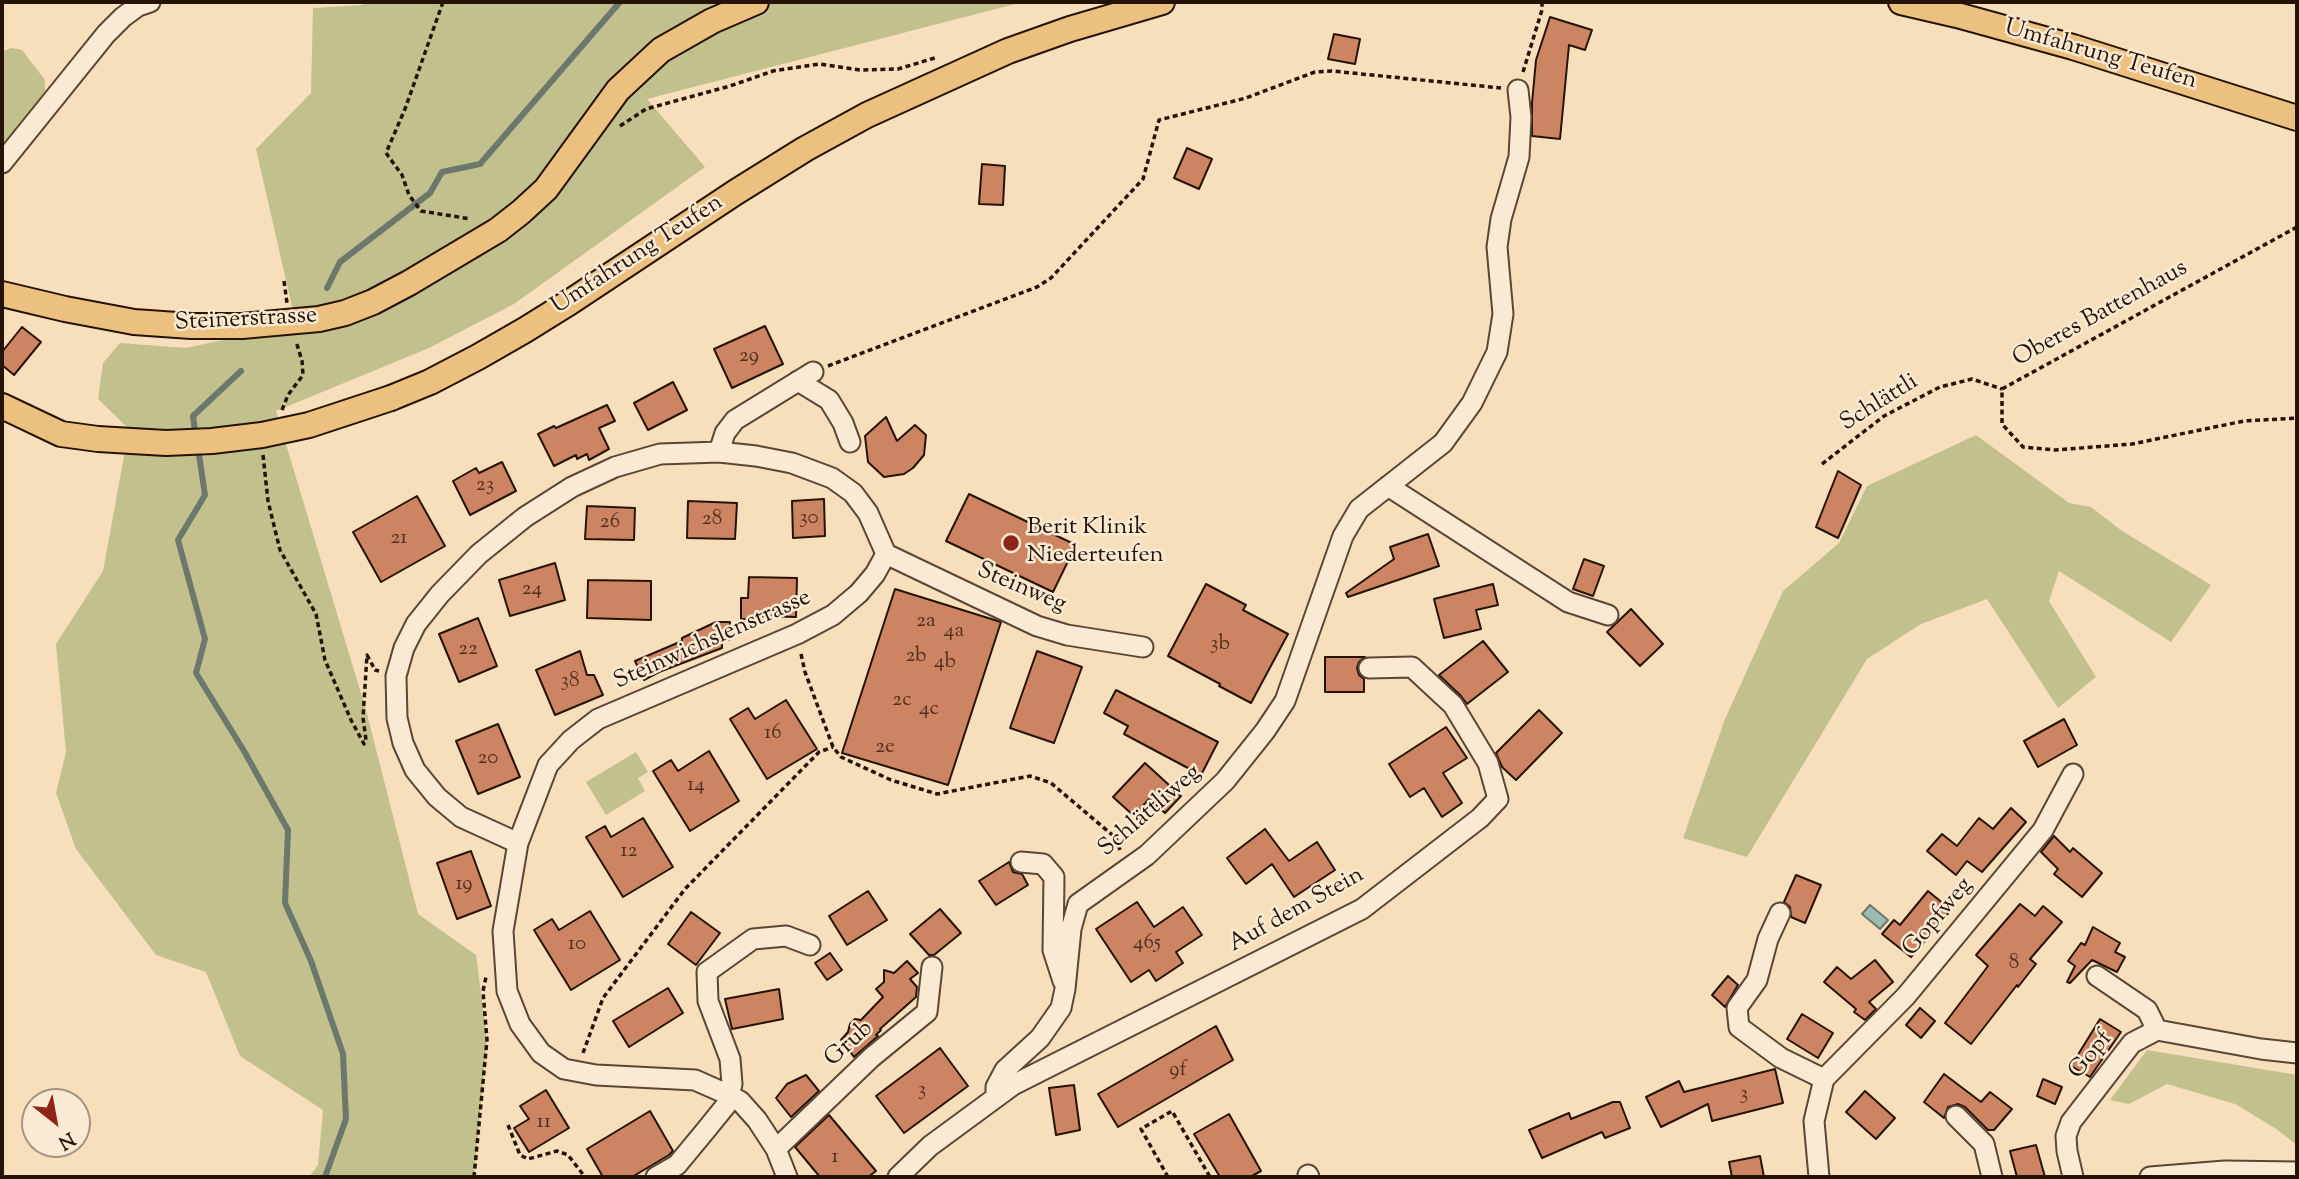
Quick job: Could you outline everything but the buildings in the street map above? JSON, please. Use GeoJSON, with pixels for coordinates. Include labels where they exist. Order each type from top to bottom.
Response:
{"type":"FeatureCollection","features":[{"type":"Feature","properties":{"kind":"main road","name":"Steinerstrasse"},"geometry":{"type":"LineString","coordinates":[[2,294],[134,322],[191,326],[290,323],[345,313],[409,284],[498,230],[547,189],[618,90],[639,69],[661,50],[685,35],[738,8],[756,2]]}},
{"type":"Feature","properties":{"kind":"main road","name":"Umfahrung Teufen"},"geometry":{"type":"LineString","coordinates":[[61,434],[166,443],[212,441],[262,435],[309,425],[391,398],[442,376],[525,330],[759,177],[867,115],[1007,51],[1161,2]]}},
{"type":"Feature","properties":{"kind":"main road","name":"Umfahrung Teufen"},"geometry":{"type":"LineString","coordinates":[[1901,2],[2073,47],[2297,118]]}},
{"type":"Feature","properties":{"kind":"main road"},"geometry":{"type":"LineString","coordinates":[[2,406],[61,434]]}},
{"type":"Feature","properties":{"kind":"main road"},"geometry":{"type":"LineString","coordinates":[[2,423],[61,434]]}},
{"type":"Feature","properties":{"kind":"street"},"geometry":{"type":"LineString","coordinates":[[2,163],[106,34],[138,6],[150,2]]}},
{"type":"Feature","properties":{"kind":"street","name":"Schlättliweg"},"geometry":{"type":"LineString","coordinates":[[898,1177],[930,1146],[996,1096],[996,1087],[1005,1070],[1040,1038],[1061,1008],[1070,929],[1078,904],[1147,855],[1225,781],[1265,731],[1285,701],[1343,536],[1359,509],[1443,443],[1472,403],[1497,352],[1503,314],[1497,247],[1501,219],[1519,157],[1521,117],[1518,90]]}},
{"type":"Feature","properties":{"kind":"street"},"geometry":{"type":"LineString","coordinates":[[719,452],[725,433],[735,420],[806,377],[829,400],[844,423],[850,442]]}},
{"type":"Feature","properties":{"kind":"street"},"geometry":{"type":"LineString","coordinates":[[518,843],[461,817],[437,797],[415,769],[403,743],[397,718],[396,676],[404,648],[416,624],[440,594],[479,554],[525,517],[572,487],[615,467],[660,454],[719,452],[792,463],[832,478],[853,493],[868,513],[886,554]]}},
{"type":"Feature","properties":{"kind":"street"},"geometry":{"type":"LineString","coordinates":[[1388,486],[1568,602],[1608,615]]}},
{"type":"Feature","properties":{"kind":"street","name":"Steinweg"},"geometry":{"type":"LineString","coordinates":[[886,554],[1038,626],[1067,635],[1143,647]]}},
{"type":"Feature","properties":{"kind":"street","name":"Steinwichslenstrasse"},"geometry":{"type":"LineString","coordinates":[[787,1177],[776,1149],[757,1119],[740,1101],[729,1095],[695,1080],[596,1075],[564,1069],[541,1053],[520,1024],[507,990],[503,931],[518,843],[548,765],[571,740],[598,719],[797,634],[833,615],[859,593],[875,574],[886,554]]}},
{"type":"Feature","properties":{"kind":"street","name":"Auf dem Stein"},"geometry":{"type":"LineString","coordinates":[[996,1096],[1362,909],[1480,818],[1498,799],[1488,763],[1453,705],[1412,667],[1369,668]]}},
{"type":"Feature","properties":{"kind":"street","name":"Gopfweg"},"geometry":{"type":"LineString","coordinates":[[1824,1079],[1906,996],[2043,830],[2073,775]]}},
{"type":"Feature","properties":{"kind":"street"},"geometry":{"type":"LineString","coordinates":[[1021,862],[1043,864],[1054,877],[1053,950],[1065,989]]}},
{"type":"Feature","properties":{"kind":"street"},"geometry":{"type":"LineString","coordinates":[[1780,913],[1768,939],[1757,980],[1737,1008],[1739,1027],[1781,1058],[1824,1079],[1814,1121],[1819,1177]]}},
{"type":"Feature","properties":{"kind":"street"},"geometry":{"type":"LineString","coordinates":[[656,1177],[677,1165],[727,1104],[733,1081],[730,1059],[708,1001],[707,972],[753,939],[786,936],[810,945]]}},
{"type":"Feature","properties":{"kind":"street","name":"Grub"},"geometry":{"type":"LineString","coordinates":[[776,1149],[872,1057],[927,1012],[932,967]]}},
{"type":"Feature","properties":{"kind":"street"},"geometry":{"type":"LineString","coordinates":[[2097,976],[2147,1010],[2157,1030],[2297,1053]]}},
{"type":"Feature","properties":{"kind":"street","name":"Gopf"},"geometry":{"type":"LineString","coordinates":[[2073,1177],[2066,1136],[2071,1122],[2132,1043],[2157,1030]]}},
{"type":"Feature","properties":{"kind":"street"},"geometry":{"type":"LineString","coordinates":[[1956,1116],[1984,1144],[1992,1177]]}},
{"type":"Feature","properties":{"kind":"street"},"geometry":{"type":"LineString","coordinates":[[2150,1177],[2225,1171],[2297,1172]]}},
{"type":"Feature","properties":{"kind":"path"},"geometry":{"type":"LineString","coordinates":[[421,211],[409,195],[402,175],[386,153],[405,109],[443,2]]}},
{"type":"Feature","properties":{"kind":"path"},"geometry":{"type":"LineString","coordinates":[[806,377],[851,355],[1037,287],[1051,278],[1143,179],[1158,120],[1246,98],[1315,72],[1332,71],[1518,90],[1542,10],[1542,2]]}},
{"type":"Feature","properties":{"kind":"path"},"geometry":{"type":"LineString","coordinates":[[616,129],[646,109],[774,71],[820,64],[859,69],[898,69],[948,53]]}},
{"type":"Feature","properties":{"kind":"path","name":"Oberes Battenhaus"},"geometry":{"type":"LineString","coordinates":[[2297,227],[2001,389],[2002,424],[2023,447],[2055,450],[2132,444],[2244,421],[2297,418]]}},
{"type":"Feature","properties":{"kind":"path"},"geometry":{"type":"LineString","coordinates":[[281,414],[288,395],[303,376],[302,361],[290,323]]}},
{"type":"Feature","properties":{"kind":"path","name":"Schlättli"},"geometry":{"type":"LineString","coordinates":[[1822,464],[1884,416],[1940,387],[1972,379],[2001,389]]}},
{"type":"Feature","properties":{"kind":"path"},"geometry":{"type":"LineString","coordinates":[[263,450],[268,501],[280,550],[316,614],[325,660],[364,744],[367,655],[376,670],[396,676]]}},
{"type":"Feature","properties":{"kind":"path"},"geometry":{"type":"LineString","coordinates":[[800,652],[804,672],[833,747],[841,757],[891,780],[937,794],[1030,776],[1051,783],[1116,838],[1123,858],[1123,872]]}},
{"type":"Feature","properties":{"kind":"path"},"geometry":{"type":"LineString","coordinates":[[574,1070],[588,1045],[603,999],[685,889],[819,752],[833,747]]}},
{"type":"Feature","properties":{"kind":"path"},"geometry":{"type":"LineString","coordinates":[[474,1177],[487,1040],[484,991],[488,966]]}},
{"type":"Feature","properties":{"kind":"path"},"geometry":{"type":"LineString","coordinates":[[1168,1177],[1141,1129],[1172,1111],[1210,1177]]}},
{"type":"Feature","properties":{"kind":"path"},"geometry":{"type":"LineString","coordinates":[[508,1125],[520,1155],[528,1160],[557,1151],[568,1155],[585,1177]]}},
{"type":"Feature","properties":{"kind":"shaded area"},"geometry":{"type":"Polygon","coordinates":[[[370,2],[1023,2],[647,99],[705,167],[514,304],[429,348],[276,411],[366,710],[418,914],[476,955],[487,1040],[474,1177],[309,1177],[318,1165],[323,1110],[240,1056],[206,972],[156,955],[76,849],[56,793],[66,752],[56,644],[103,571],[129,429],[98,399],[103,363],[120,343],[186,348],[296,324],[256,149],[311,93],[313,8],[370,2]]]}},
{"type":"Feature","properties":{"kind":"shaded area"},"geometry":{"type":"Polygon","coordinates":[[[11,48],[22,50],[45,80],[45,92],[2,151],[2,52],[11,48]]]}},
{"type":"Feature","properties":{"kind":"shaded area"},"geometry":{"type":"Polygon","coordinates":[[[1976,435],[2069,503],[2091,507],[2122,531],[2211,585],[2171,642],[2059,571],[2049,601],[2096,677],[2058,708],[1987,599],[1921,624],[1867,659],[1747,857],[1683,838],[1725,719],[1783,591],[1839,543],[1867,486],[1976,435]]]}},
{"type":"Feature","properties":{"kind":"shaded area"},"geometry":{"type":"Polygon","coordinates":[[[636,752],[648,772],[638,778],[645,791],[606,815],[586,782],[636,752]]]}},
{"type":"Feature","properties":{"kind":"shaded area"},"geometry":{"type":"Polygon","coordinates":[[[2147,1050],[2297,1075],[2297,1145],[2235,1104],[2167,1084],[2129,1104],[2110,1100],[2147,1050]]]}},
{"type":"Feature","properties":{"kind":"water"},"geometry":{"type":"Polygon","coordinates":[[[1870,905],[1888,920],[1880,929],[1862,914],[1870,905]]]}},
{"type":"Feature","properties":{"kind":"waterway"},"geometry":{"type":"LineString","coordinates":[[327,288],[340,262],[430,193],[442,172],[480,164],[620,2]]}},
{"type":"Feature","properties":{"kind":"waterway"},"geometry":{"type":"LineString","coordinates":[[196,437],[193,416],[241,371]]}},
{"type":"Feature","properties":{"kind":"waterway"},"geometry":{"type":"LineString","coordinates":[[198,448],[205,495],[178,540],[205,639],[196,673],[288,830],[285,903],[311,961],[343,1054],[346,1119],[325,1177]]}},
{"type":"Feature","properties":{"kind":"place","name":"Berit Klinik Niederteufen"},"geometry":{"type":"Point","coordinates":[1011,543]}}]}
